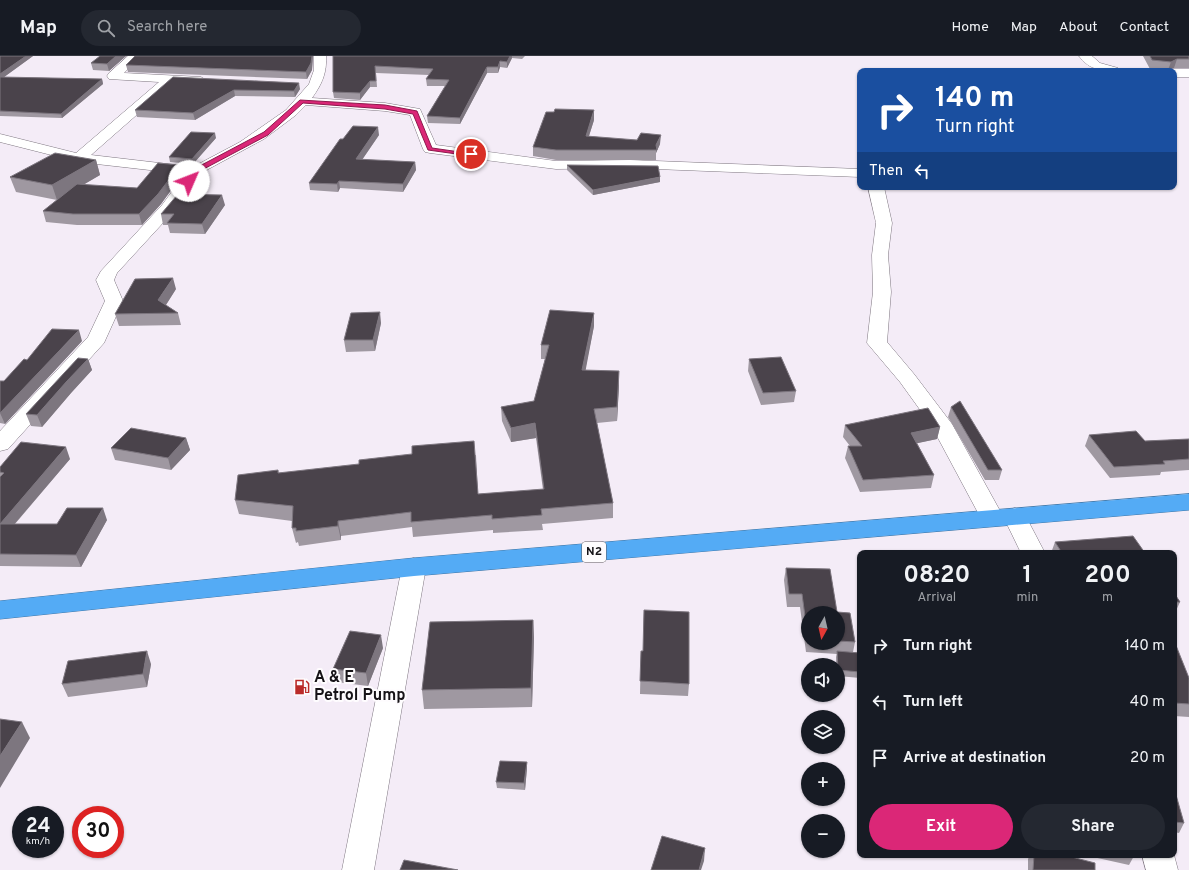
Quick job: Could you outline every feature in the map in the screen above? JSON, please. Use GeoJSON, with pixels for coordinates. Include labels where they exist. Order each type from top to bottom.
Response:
{"type":"FeatureCollection","features":[{"type":"Feature","properties":{"kind":"highway","name":"N2"},"geometry":{"type":"LineString","coordinates":[[0,610],[414,567],[1189,502]]}},
{"type":"Feature","properties":{"kind":"street"},"geometry":{"type":"LineString","coordinates":[[135,56],[113,76],[169,80],[216,81]]}},
{"type":"Feature","properties":{"kind":"street"},"geometry":{"type":"LineString","coordinates":[[0,444],[97,339],[114,301],[105,280],[110,271],[153,225],[182,191],[196,171],[266,134],[302,101],[308,85],[319,74],[320,56]]}},
{"type":"Feature","properties":{"kind":"street"},"geometry":{"type":"LineString","coordinates":[[1085,56],[1096,66],[1103,68]]}},
{"type":"Feature","properties":{"kind":"street"},"geometry":{"type":"LineString","coordinates":[[1177,73],[1189,73]]}},
{"type":"Feature","properties":{"kind":"street"},"geometry":{"type":"LineString","coordinates":[[79,158],[169,80]]}},
{"type":"Feature","properties":{"kind":"street"},"geometry":{"type":"LineString","coordinates":[[302,101],[385,107],[415,112],[430,149],[556,165],[630,164],[857,173]]}},
{"type":"Feature","properties":{"kind":"street"},"geometry":{"type":"LineString","coordinates":[[0,138],[79,158],[196,171]]}},
{"type":"Feature","properties":{"kind":"street"},"geometry":{"type":"LineString","coordinates":[[877,190],[884,223],[880,255],[882,292],[877,342],[907,378],[941,424],[992,518]]}},
{"type":"Feature","properties":{"kind":"street"},"geometry":{"type":"LineString","coordinates":[[1016,516],[1033,550]]}},
{"type":"Feature","properties":{"kind":"street"},"geometry":{"type":"LineString","coordinates":[[358,870],[414,567]]}},
{"type":"Feature","properties":{"kind":"street"},"geometry":{"type":"LineString","coordinates":[[1159,858],[1162,870]]}},
{"type":"Feature","properties":{"kind":"building"},"geometry":{"type":"Polygon","coordinates":[[[0,56],[26,56],[0,74],[0,56]]]}},
{"type":"Feature","properties":{"kind":"building"},"geometry":{"type":"Polygon","coordinates":[[[100,56],[116,56],[107,64],[91,63],[100,56]]]}},
{"type":"Feature","properties":{"kind":"building"},"geometry":{"type":"Polygon","coordinates":[[[135,56],[312,56],[311,63],[306,72],[126,65],[135,56]]]}},
{"type":"Feature","properties":{"kind":"building"},"geometry":{"type":"Polygon","coordinates":[[[333,56],[510,56],[507,62],[500,61],[498,67],[487,67],[460,118],[427,116],[449,80],[426,79],[433,69],[375,66],[376,81],[370,81],[360,93],[333,92],[333,56]]]}},
{"type":"Feature","properties":{"kind":"building"},"geometry":{"type":"Polygon","coordinates":[[[1150,56],[1189,56],[1189,59],[1177,59],[1171,62],[1152,60],[1150,56]]]}},
{"type":"Feature","properties":{"kind":"building"},"geometry":{"type":"Polygon","coordinates":[[[0,77],[102,79],[61,114],[0,111],[0,77]]]}},
{"type":"Feature","properties":{"kind":"building"},"geometry":{"type":"Polygon","coordinates":[[[173,77],[299,83],[294,91],[234,90],[193,113],[135,110],[173,77]]]}},
{"type":"Feature","properties":{"kind":"building"},"geometry":{"type":"Polygon","coordinates":[[[555,109],[594,110],[586,136],[637,140],[641,133],[661,135],[656,145],[657,150],[556,150],[533,147],[546,112],[554,112],[555,109]]]}},
{"type":"Feature","properties":{"kind":"building"},"geometry":{"type":"Polygon","coordinates":[[[353,126],[378,127],[356,159],[415,162],[403,184],[339,181],[337,184],[309,183],[340,139],[343,139],[353,126]]]}},
{"type":"Feature","properties":{"kind":"building"},"geometry":{"type":"Polygon","coordinates":[[[191,132],[215,133],[192,159],[169,157],[191,132]]]}},
{"type":"Feature","properties":{"kind":"building"},"geometry":{"type":"Polygon","coordinates":[[[55,153],[96,160],[52,185],[10,177],[55,153]]]}},
{"type":"Feature","properties":{"kind":"building"},"geometry":{"type":"Polygon","coordinates":[[[158,163],[180,165],[158,194],[139,214],[73,214],[43,211],[77,184],[137,188],[158,163]]]}},
{"type":"Feature","properties":{"kind":"building"},"geometry":{"type":"Polygon","coordinates":[[[567,165],[658,166],[660,177],[593,190],[567,165]]]}},
{"type":"Feature","properties":{"kind":"building"},"geometry":{"type":"Polygon","coordinates":[[[178,194],[222,195],[202,224],[167,223],[174,214],[161,214],[178,194]]]}},
{"type":"Feature","properties":{"kind":"building"},"geometry":{"type":"Polygon","coordinates":[[[173,278],[158,300],[178,313],[115,314],[135,279],[173,278]]]}},
{"type":"Feature","properties":{"kind":"building"},"geometry":{"type":"Polygon","coordinates":[[[550,310],[594,313],[582,370],[619,371],[617,407],[594,409],[613,503],[541,509],[542,515],[492,519],[492,515],[411,522],[411,512],[338,521],[338,526],[296,531],[296,528],[292,528],[293,506],[235,500],[238,475],[278,470],[278,473],[359,464],[359,460],[412,454],[412,446],[474,441],[478,494],[544,489],[535,423],[511,428],[501,407],[534,401],[549,345],[541,345],[550,310]]]}},
{"type":"Feature","properties":{"kind":"building"},"geometry":{"type":"Polygon","coordinates":[[[380,312],[373,340],[344,340],[351,313],[380,312]]]}},
{"type":"Feature","properties":{"kind":"building"},"geometry":{"type":"Polygon","coordinates":[[[52,329],[79,330],[0,413],[0,381],[4,381],[24,359],[27,360],[52,329]]]}},
{"type":"Feature","properties":{"kind":"building"},"geometry":{"type":"Polygon","coordinates":[[[781,357],[796,391],[763,393],[749,359],[781,357]]]}},
{"type":"Feature","properties":{"kind":"building"},"geometry":{"type":"Polygon","coordinates":[[[78,358],[88,359],[37,415],[26,414],[78,358]]]}},
{"type":"Feature","properties":{"kind":"building"},"geometry":{"type":"Polygon","coordinates":[[[960,401],[1002,470],[988,470],[951,407],[960,401]]]}},
{"type":"Feature","properties":{"kind":"building"},"geometry":{"type":"Polygon","coordinates":[[[928,408],[940,427],[911,433],[934,475],[863,480],[848,446],[862,446],[845,425],[928,408]]]}},
{"type":"Feature","properties":{"kind":"building"},"geometry":{"type":"Polygon","coordinates":[[[131,428],[186,438],[168,458],[111,448],[131,428]]]}},
{"type":"Feature","properties":{"kind":"building"},"geometry":{"type":"Polygon","coordinates":[[[1136,431],[1145,441],[1189,439],[1189,459],[1163,461],[1165,464],[1114,467],[1089,435],[1136,431]]]}},
{"type":"Feature","properties":{"kind":"building"},"geometry":{"type":"Polygon","coordinates":[[[21,442],[66,447],[0,524],[0,477],[4,473],[0,472],[0,467],[21,442]]]}},
{"type":"Feature","properties":{"kind":"building"},"geometry":{"type":"Polygon","coordinates":[[[67,508],[103,508],[76,555],[0,554],[0,524],[57,524],[67,508]]]}},
{"type":"Feature","properties":{"kind":"building"},"geometry":{"type":"Polygon","coordinates":[[[1133,536],[1143,550],[1060,550],[1055,542],[1133,536]]]}},
{"type":"Feature","properties":{"kind":"building"},"geometry":{"type":"Polygon","coordinates":[[[786,568],[830,569],[836,606],[804,606],[802,594],[789,594],[786,568]]]}},
{"type":"Feature","properties":{"kind":"building"},"geometry":{"type":"Polygon","coordinates":[[[644,610],[689,612],[689,684],[640,681],[641,651],[643,651],[644,610]]]}},
{"type":"Feature","properties":{"kind":"building"},"geometry":{"type":"Polygon","coordinates":[[[845,613],[850,613],[855,642],[845,641],[845,613]]]}},
{"type":"Feature","properties":{"kind":"building"},"geometry":{"type":"Polygon","coordinates":[[[533,620],[531,688],[422,690],[430,622],[533,620]]]}},
{"type":"Feature","properties":{"kind":"building"},"geometry":{"type":"Polygon","coordinates":[[[350,631],[381,635],[366,673],[333,669],[350,631]]]}},
{"type":"Feature","properties":{"kind":"building"},"geometry":{"type":"Polygon","coordinates":[[[1177,648],[1189,678],[1189,704],[1177,703],[1177,648]]]}},
{"type":"Feature","properties":{"kind":"building"},"geometry":{"type":"Polygon","coordinates":[[[147,651],[143,674],[62,684],[68,661],[147,651]]]}},
{"type":"Feature","properties":{"kind":"building"},"geometry":{"type":"Polygon","coordinates":[[[837,651],[857,653],[857,672],[845,671],[845,658],[837,658],[837,651]]]}},
{"type":"Feature","properties":{"kind":"building"},"geometry":{"type":"Polygon","coordinates":[[[0,719],[22,722],[0,756],[0,719]]]}},
{"type":"Feature","properties":{"kind":"building"},"geometry":{"type":"Polygon","coordinates":[[[500,761],[527,762],[524,783],[496,782],[500,761]]]}},
{"type":"Feature","properties":{"kind":"building"},"geometry":{"type":"Polygon","coordinates":[[[1177,798],[1184,823],[1177,822],[1177,798]]]}},
{"type":"Feature","properties":{"kind":"building"},"geometry":{"type":"Polygon","coordinates":[[[662,836],[705,848],[699,870],[651,870],[662,836]]]}},
{"type":"Feature","properties":{"kind":"building"},"geometry":{"type":"Polygon","coordinates":[[[1034,858],[1076,858],[1095,863],[1095,870],[1033,870],[1034,858]]]}},
{"type":"Feature","properties":{"kind":"building"},"geometry":{"type":"Polygon","coordinates":[[[404,860],[458,870],[400,870],[404,860]]]}},
{"type":"Feature","properties":{"kind":"place","name":"A & E Petrol Pump"},"geometry":{"type":"Point","coordinates":[302,687]}},
{"type":"Feature","properties":{"kind":"route"},"geometry":{"type":"LineString","coordinates":[[189,181],[196,171],[266,134],[302,101],[385,107],[415,112],[430,149],[471,154]]}}]}
